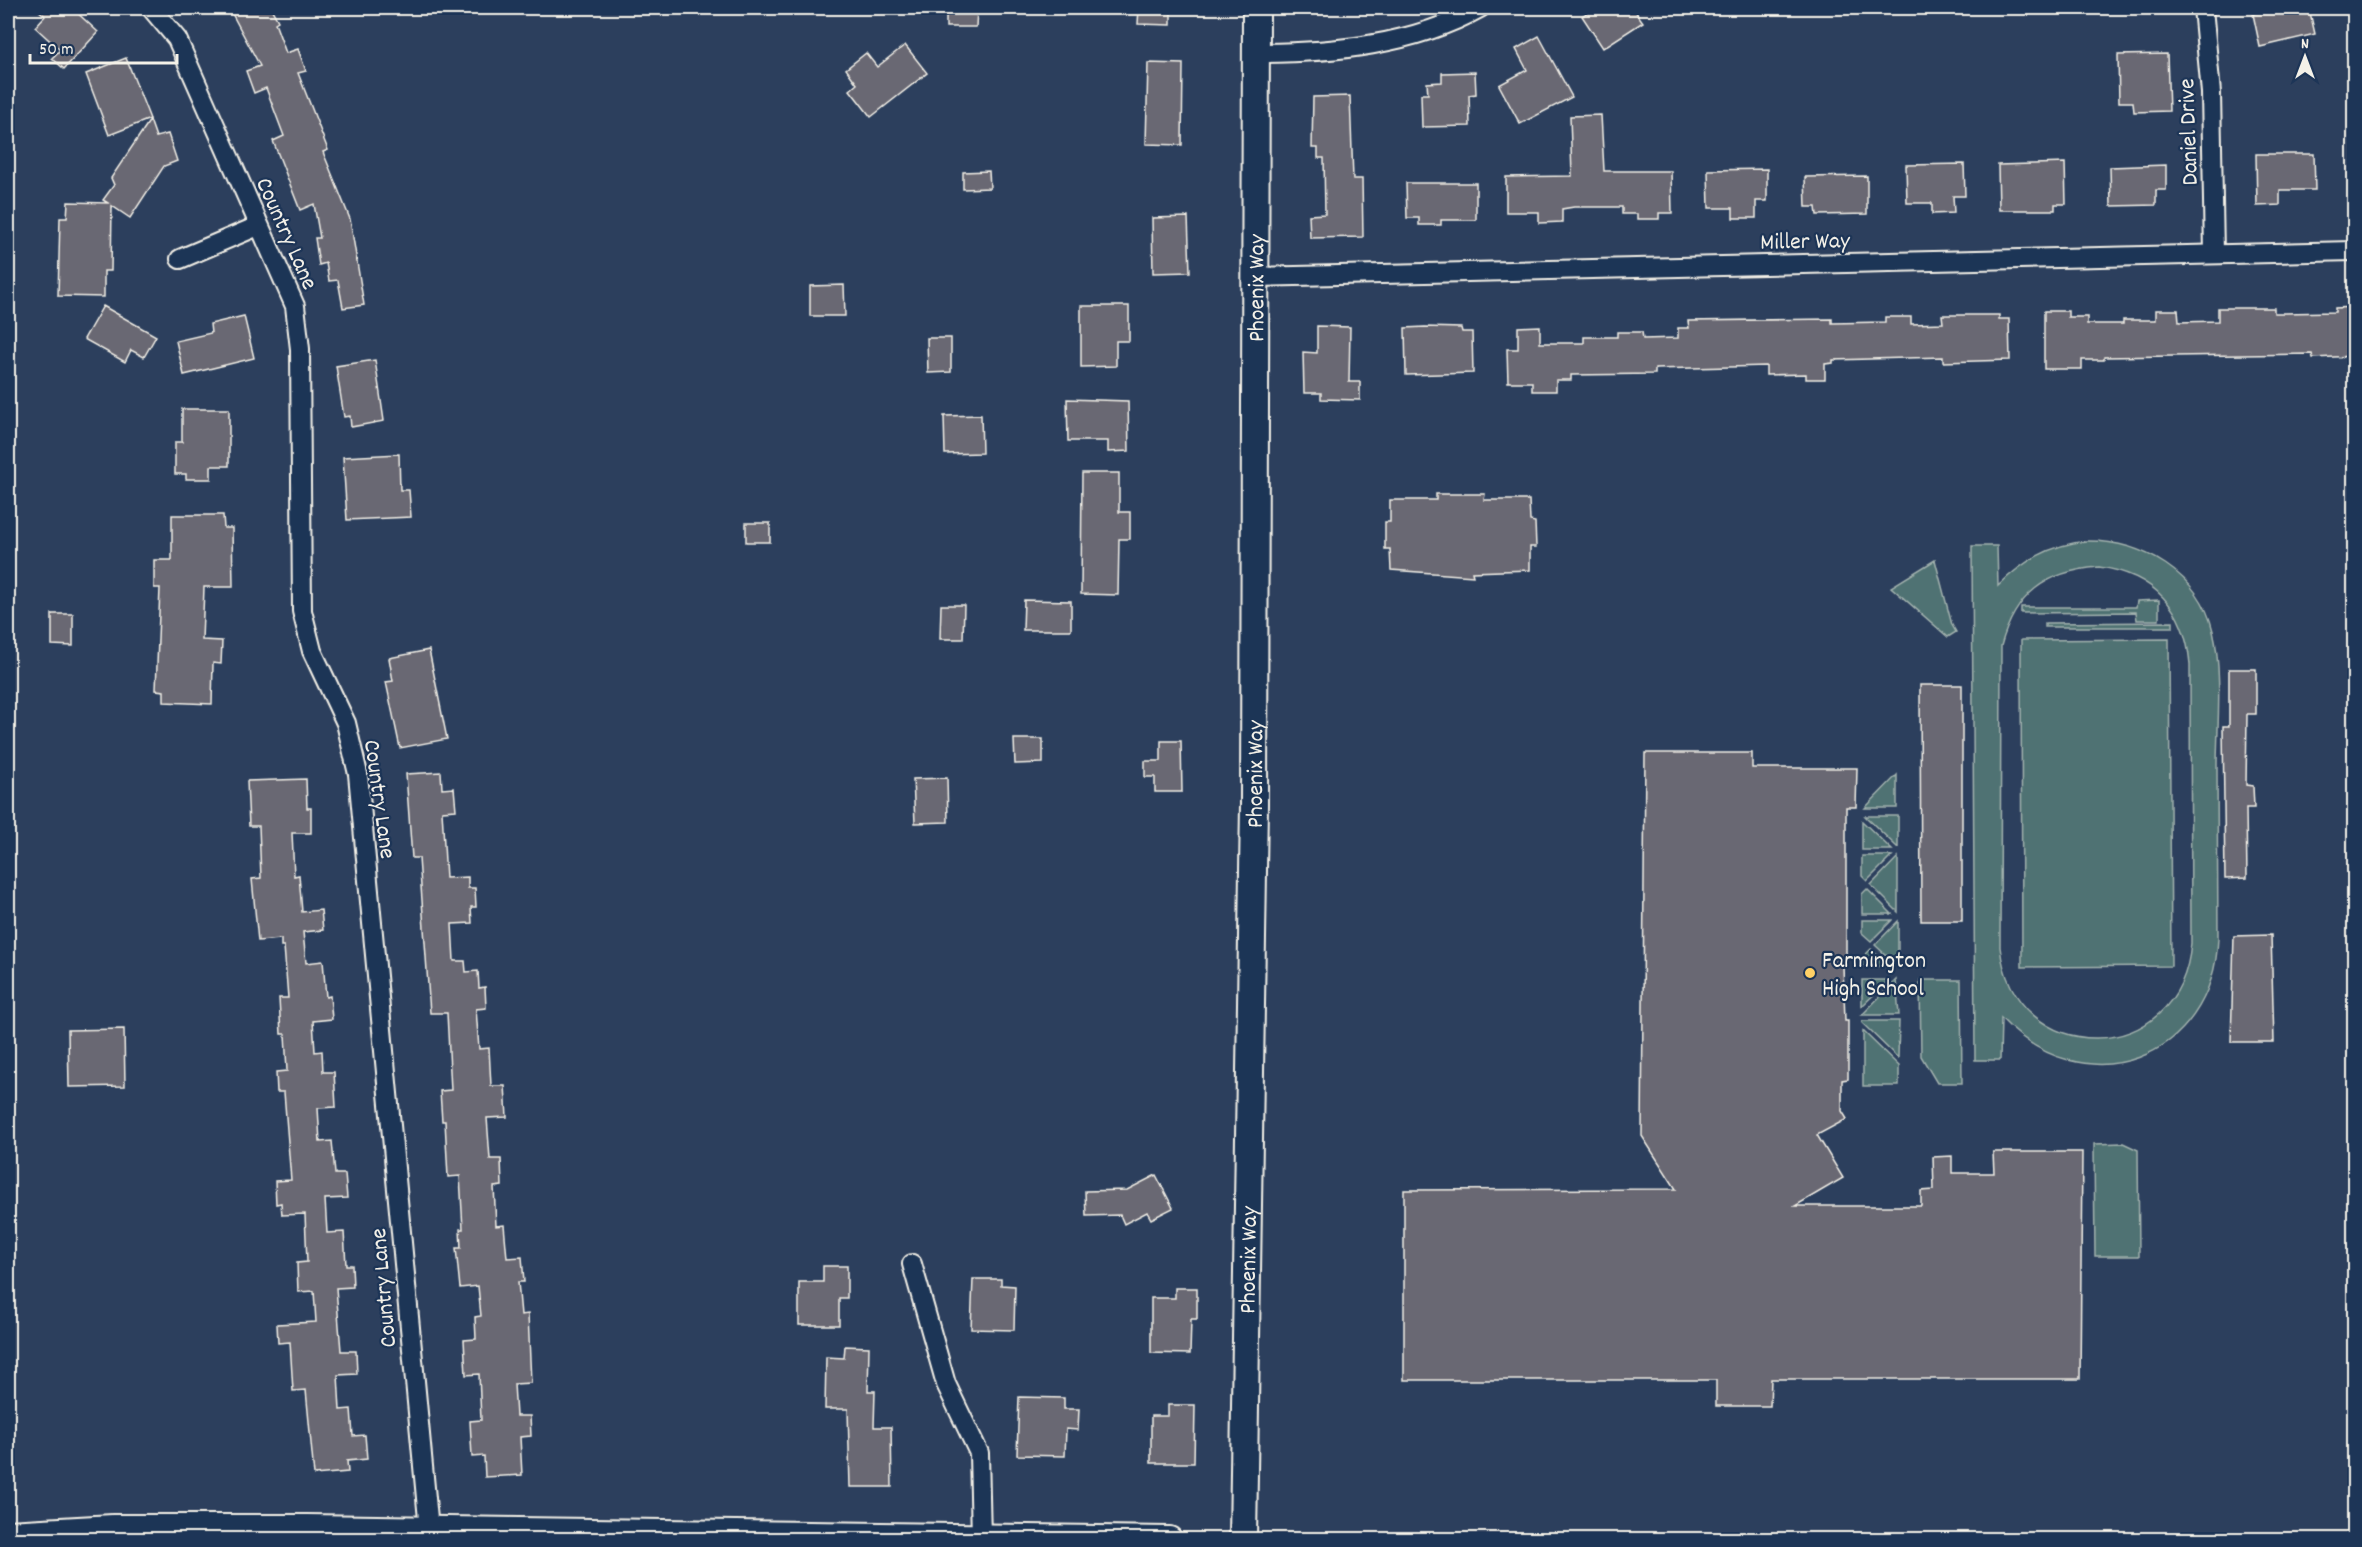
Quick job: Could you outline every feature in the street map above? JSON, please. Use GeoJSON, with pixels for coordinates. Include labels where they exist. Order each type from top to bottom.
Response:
{"type":"FeatureCollection","features":[{"type":"Feature","properties":{"kind":"street","name":"Country Lane"},"geometry":{"type":"LineString","coordinates":[[151,8],[177,39],[295,306],[300,349],[302,611],[312,651],[346,723],[358,774],[429,1530]]}},
{"type":"Feature","properties":{"kind":"street","name":"Phoenix Way"},"geometry":{"type":"LineString","coordinates":[[1243,1539],[1254,792],[1256,8]]}},
{"type":"Feature","properties":{"kind":"street"},"geometry":{"type":"LineString","coordinates":[[1257,53],[1297,53],[1367,45],[1450,25],[1480,8]]}},
{"type":"Feature","properties":{"kind":"street","name":"Daniel Drive"},"geometry":{"type":"LineString","coordinates":[[2203,8],[2211,93],[2214,254]]}},
{"type":"Feature","properties":{"kind":"street"},"geometry":{"type":"LineString","coordinates":[[180,259],[258,226]]}},
{"type":"Feature","properties":{"kind":"street","name":"Miller Way"},"geometry":{"type":"LineString","coordinates":[[1256,277],[2355,251]]}},
{"type":"Feature","properties":{"kind":"street"},"geometry":{"type":"LineString","coordinates":[[912,1264],[946,1384],[979,1453],[981,1538]]}},
{"type":"Feature","properties":{"kind":"street"},"geometry":{"type":"LineString","coordinates":[[8,1534],[113,1528],[429,1530],[608,1537],[1169,1539]]}},
{"type":"Feature","properties":{"kind":"green space"},"geometry":{"type":"Polygon","coordinates":[[[2107,542],[2147,554],[2166,564],[2196,593],[2213,631],[2219,682],[2218,938],[2211,980],[2194,1015],[2169,1041],[2139,1058],[2105,1064],[2069,1060],[2034,1045],[2001,1018],[2000,1060],[1975,1060],[1972,546],[1997,546],[1998,586],[2027,562],[2049,550],[2073,543],[2107,542]],[[2099,567],[2080,569],[2048,580],[2035,588],[2015,612],[2001,646],[2000,947],[2012,987],[2034,1016],[2064,1033],[2097,1038],[2130,1032],[2159,1014],[2180,984],[2191,943],[2190,664],[2187,644],[2174,611],[2163,598],[2151,586],[2136,577],[2099,567]]]}},
{"type":"Feature","properties":{"kind":"green space"},"geometry":{"type":"Polygon","coordinates":[[[1935,560],[1952,625],[1956,632],[1948,637],[1891,587],[1935,560]]]}},
{"type":"Feature","properties":{"kind":"green space"},"geometry":{"type":"Polygon","coordinates":[[[2159,600],[2159,620],[2137,620],[2136,612],[2021,613],[2021,607],[2136,607],[2137,601],[2159,600]]]}},
{"type":"Feature","properties":{"kind":"green space"},"geometry":{"type":"Polygon","coordinates":[[[2173,622],[2173,627],[2045,627],[2045,623],[2173,622]]]}},
{"type":"Feature","properties":{"kind":"green space"},"geometry":{"type":"Polygon","coordinates":[[[2169,639],[2171,966],[2022,967],[2021,640],[2169,639]]]}},
{"type":"Feature","properties":{"kind":"green space"},"geometry":{"type":"Polygon","coordinates":[[[1897,775],[1897,808],[1865,808],[1897,775]]]}},
{"type":"Feature","properties":{"kind":"green space"},"geometry":{"type":"Polygon","coordinates":[[[1865,816],[1898,816],[1898,848],[1865,816]]]}},
{"type":"Feature","properties":{"kind":"green space"},"geometry":{"type":"Polygon","coordinates":[[[1862,821],[1892,850],[1862,850],[1862,821]]]}},
{"type":"Feature","properties":{"kind":"green space"},"geometry":{"type":"Polygon","coordinates":[[[1862,856],[1892,856],[1867,881],[1862,876],[1862,856]]]}},
{"type":"Feature","properties":{"kind":"green space"},"geometry":{"type":"Polygon","coordinates":[[[1898,857],[1898,912],[1871,885],[1898,857]]]}},
{"type":"Feature","properties":{"kind":"green space"},"geometry":{"type":"Polygon","coordinates":[[[1867,889],[1892,914],[1862,914],[1862,894],[1867,889]]]}},
{"type":"Feature","properties":{"kind":"green space"},"geometry":{"type":"Polygon","coordinates":[[[1862,920],[1892,920],[1871,941],[1862,933],[1862,920]]]}},
{"type":"Feature","properties":{"kind":"green space"},"geometry":{"type":"Polygon","coordinates":[[[1898,921],[1898,966],[1875,945],[1898,921]]]}},
{"type":"Feature","properties":{"kind":"green space"},"geometry":{"type":"Polygon","coordinates":[[[1871,949],[1888,966],[1862,966],[1862,958],[1871,949]]]}},
{"type":"Feature","properties":{"kind":"green space"},"geometry":{"type":"Polygon","coordinates":[[[1862,980],[1889,980],[1862,1006],[1862,980]]]}},
{"type":"Feature","properties":{"kind":"green space"},"geometry":{"type":"Polygon","coordinates":[[[1896,980],[1899,1015],[1862,1015],[1896,980]]]}},
{"type":"Feature","properties":{"kind":"green space"},"geometry":{"type":"Polygon","coordinates":[[[1920,980],[1961,980],[1962,1083],[1937,1083],[1921,1056],[1920,980]]]}},
{"type":"Feature","properties":{"kind":"green space"},"geometry":{"type":"Polygon","coordinates":[[[1862,1021],[1899,1021],[1898,1058],[1862,1023],[1862,1021]]]}},
{"type":"Feature","properties":{"kind":"green space"},"geometry":{"type":"Polygon","coordinates":[[[1863,1031],[1899,1066],[1899,1086],[1863,1086],[1863,1031]]]}},
{"type":"Feature","properties":{"kind":"green space"},"geometry":{"type":"Polygon","coordinates":[[[2123,1143],[2138,1150],[2139,1256],[2095,1256],[2094,1144],[2123,1143]]]}},
{"type":"Feature","properties":{"kind":"building"},"geometry":{"type":"Polygon","coordinates":[[[36,8],[72,8],[98,32],[64,69],[52,58],[60,50],[35,27],[45,16],[36,8]]]}},
{"type":"Feature","properties":{"kind":"building"},"geometry":{"type":"Polygon","coordinates":[[[229,8],[271,8],[278,21],[275,23],[286,53],[298,49],[306,71],[298,73],[328,150],[323,152],[350,219],[364,305],[343,308],[338,280],[329,281],[326,263],[319,265],[315,238],[320,238],[314,204],[300,210],[273,141],[284,136],[266,88],[254,93],[246,71],[260,66],[229,8]]]}},
{"type":"Feature","properties":{"kind":"building"},"geometry":{"type":"Polygon","coordinates":[[[946,8],[977,8],[976,27],[946,27],[946,8]]]}},
{"type":"Feature","properties":{"kind":"building"},"geometry":{"type":"Polygon","coordinates":[[[1139,8],[1171,8],[1171,25],[1138,24],[1139,8]]]}},
{"type":"Feature","properties":{"kind":"building"},"geometry":{"type":"Polygon","coordinates":[[[1595,8],[1633,8],[1643,22],[1603,48],[1582,16],[1595,8]]]}},
{"type":"Feature","properties":{"kind":"building"},"geometry":{"type":"Polygon","coordinates":[[[2263,8],[2309,8],[2315,34],[2260,47],[2253,14],[2264,11],[2263,8]]]}},
{"type":"Feature","properties":{"kind":"building"},"geometry":{"type":"Polygon","coordinates":[[[1539,36],[1572,97],[1520,124],[1499,85],[1527,70],[1516,49],[1539,36]]]}},
{"type":"Feature","properties":{"kind":"building"},"geometry":{"type":"Polygon","coordinates":[[[905,45],[927,73],[871,117],[850,90],[857,84],[846,69],[866,53],[877,67],[905,45]]]}},
{"type":"Feature","properties":{"kind":"building"},"geometry":{"type":"Polygon","coordinates":[[[2167,54],[2169,111],[2134,112],[2133,102],[2119,102],[2118,55],[2167,54]]]}},
{"type":"Feature","properties":{"kind":"building"},"geometry":{"type":"Polygon","coordinates":[[[126,58],[150,119],[109,135],[86,74],[126,58]]]}},
{"type":"Feature","properties":{"kind":"building"},"geometry":{"type":"Polygon","coordinates":[[[1148,63],[1183,64],[1182,145],[1146,144],[1148,63]]]}},
{"type":"Feature","properties":{"kind":"building"},"geometry":{"type":"Polygon","coordinates":[[[1475,72],[1476,94],[1469,95],[1470,126],[1422,127],[1421,94],[1428,94],[1427,83],[1442,82],[1442,73],[1475,72]]]}},
{"type":"Feature","properties":{"kind":"building"},"geometry":{"type":"Polygon","coordinates":[[[1350,96],[1353,179],[1362,179],[1363,237],[1310,238],[1309,215],[1325,214],[1324,158],[1318,158],[1318,148],[1312,148],[1313,97],[1350,96]]]}},
{"type":"Feature","properties":{"kind":"building"},"geometry":{"type":"Polygon","coordinates":[[[1601,115],[1604,171],[1671,171],[1672,213],[1659,213],[1659,219],[1637,219],[1637,214],[1622,214],[1622,207],[1574,207],[1562,209],[1562,222],[1539,223],[1539,212],[1506,212],[1506,177],[1572,176],[1570,116],[1601,115]]]}},
{"type":"Feature","properties":{"kind":"building"},"geometry":{"type":"Polygon","coordinates":[[[150,120],[156,137],[168,134],[177,161],[164,166],[130,218],[112,206],[111,271],[104,271],[104,297],[58,296],[60,218],[67,218],[68,202],[108,203],[103,200],[114,185],[111,178],[150,120]]]}},
{"type":"Feature","properties":{"kind":"building"},"geometry":{"type":"Polygon","coordinates":[[[2256,154],[2314,154],[2315,190],[2280,190],[2280,205],[2257,206],[2256,154]]]}},
{"type":"Feature","properties":{"kind":"building"},"geometry":{"type":"Polygon","coordinates":[[[2065,163],[2066,204],[2055,204],[2055,210],[1999,210],[1998,165],[2065,163]]]}},
{"type":"Feature","properties":{"kind":"building"},"geometry":{"type":"Polygon","coordinates":[[[1964,164],[1965,196],[1953,196],[1954,213],[1932,214],[1932,203],[1907,203],[1906,165],[1964,164]]]}},
{"type":"Feature","properties":{"kind":"building"},"geometry":{"type":"Polygon","coordinates":[[[2166,165],[2166,190],[2156,190],[2156,205],[2111,206],[2110,167],[2166,165]]]}},
{"type":"Feature","properties":{"kind":"building"},"geometry":{"type":"Polygon","coordinates":[[[1767,169],[1767,201],[1756,201],[1756,218],[1733,218],[1733,208],[1709,208],[1708,170],[1767,169]]]}},
{"type":"Feature","properties":{"kind":"building"},"geometry":{"type":"Polygon","coordinates":[[[989,171],[990,188],[963,189],[963,172],[989,171]]]}},
{"type":"Feature","properties":{"kind":"building"},"geometry":{"type":"Polygon","coordinates":[[[1867,176],[1867,214],[1817,215],[1816,207],[1806,207],[1805,177],[1867,176]]]}},
{"type":"Feature","properties":{"kind":"building"},"geometry":{"type":"Polygon","coordinates":[[[1406,183],[1476,183],[1476,220],[1441,220],[1441,225],[1419,225],[1419,218],[1407,218],[1406,183]]]}},
{"type":"Feature","properties":{"kind":"building"},"geometry":{"type":"Polygon","coordinates":[[[1188,217],[1190,272],[1153,273],[1152,218],[1188,217]]]}},
{"type":"Feature","properties":{"kind":"building"},"geometry":{"type":"Polygon","coordinates":[[[844,285],[845,316],[810,316],[810,286],[844,285]]]}},
{"type":"Feature","properties":{"kind":"building"},"geometry":{"type":"Polygon","coordinates":[[[103,306],[156,336],[144,357],[131,350],[125,362],[84,339],[103,306]]]}},
{"type":"Feature","properties":{"kind":"building"},"geometry":{"type":"Polygon","coordinates":[[[1081,306],[1129,306],[1129,341],[1116,341],[1116,366],[1081,367],[1081,306]]]}},
{"type":"Feature","properties":{"kind":"building"},"geometry":{"type":"Polygon","coordinates":[[[2355,307],[2355,356],[2313,358],[2312,354],[2104,357],[2104,360],[2082,360],[2082,369],[2044,369],[2044,311],[2068,311],[2068,317],[2087,317],[2087,324],[2123,324],[2123,320],[2156,320],[2156,310],[2178,310],[2179,322],[2218,321],[2218,308],[2274,308],[2274,313],[2285,313],[2335,312],[2335,308],[2355,307]]]}},
{"type":"Feature","properties":{"kind":"building"},"geometry":{"type":"Polygon","coordinates":[[[1942,315],[1999,315],[1999,319],[2009,319],[2010,360],[1943,362],[1943,357],[1833,360],[1833,363],[1825,364],[1825,379],[1806,379],[1806,374],[1766,375],[1766,366],[1655,369],[1655,374],[1571,375],[1571,380],[1556,380],[1556,391],[1532,391],[1532,382],[1508,382],[1507,349],[1518,349],[1518,327],[1540,326],[1540,343],[1584,343],[1584,337],[1617,337],[1617,332],[1642,332],[1643,339],[1678,338],[1678,328],[1689,328],[1688,321],[1832,319],[1832,323],[1885,322],[1885,317],[1911,317],[1911,324],[1943,323],[1942,315]]]}},
{"type":"Feature","properties":{"kind":"building"},"geometry":{"type":"Polygon","coordinates":[[[244,316],[254,358],[184,375],[176,341],[211,333],[210,324],[244,316]]]}},
{"type":"Feature","properties":{"kind":"building"},"geometry":{"type":"Polygon","coordinates":[[[1317,326],[1350,327],[1349,382],[1360,382],[1360,400],[1321,399],[1321,393],[1304,393],[1303,352],[1317,353],[1317,326]]]}},
{"type":"Feature","properties":{"kind":"building"},"geometry":{"type":"Polygon","coordinates":[[[1405,328],[1461,328],[1462,332],[1472,332],[1473,373],[1406,375],[1405,328]]]}},
{"type":"Feature","properties":{"kind":"building"},"geometry":{"type":"Polygon","coordinates":[[[927,338],[951,338],[951,372],[928,373],[927,338]]]}},
{"type":"Feature","properties":{"kind":"building"},"geometry":{"type":"Polygon","coordinates":[[[375,360],[384,421],[351,427],[350,416],[344,417],[336,366],[375,360]]]}},
{"type":"Feature","properties":{"kind":"building"},"geometry":{"type":"Polygon","coordinates":[[[1067,399],[1128,401],[1129,451],[1108,452],[1108,441],[1068,441],[1067,399]]]}},
{"type":"Feature","properties":{"kind":"building"},"geometry":{"type":"Polygon","coordinates":[[[182,409],[229,409],[229,466],[211,466],[211,479],[186,479],[186,474],[175,474],[175,442],[182,442],[182,409]]]}},
{"type":"Feature","properties":{"kind":"building"},"geometry":{"type":"Polygon","coordinates":[[[981,415],[982,453],[945,454],[944,416],[981,415]]]}},
{"type":"Feature","properties":{"kind":"building"},"geometry":{"type":"Polygon","coordinates":[[[399,454],[400,490],[409,490],[411,517],[347,520],[343,457],[399,454]]]}},
{"type":"Feature","properties":{"kind":"building"},"geometry":{"type":"Polygon","coordinates":[[[1082,473],[1119,473],[1119,512],[1130,512],[1130,539],[1119,539],[1118,595],[1081,594],[1082,473]]]}},
{"type":"Feature","properties":{"kind":"building"},"geometry":{"type":"Polygon","coordinates":[[[1436,494],[1485,494],[1484,500],[1529,500],[1530,521],[1535,522],[1536,547],[1530,547],[1530,570],[1472,572],[1473,576],[1391,570],[1390,549],[1385,549],[1385,522],[1390,522],[1390,500],[1436,500],[1436,494]]]}},
{"type":"Feature","properties":{"kind":"building"},"geometry":{"type":"Polygon","coordinates":[[[172,515],[223,515],[224,528],[232,528],[233,587],[204,587],[202,640],[222,641],[221,664],[213,663],[212,704],[164,702],[164,691],[156,690],[160,588],[154,588],[154,560],[172,560],[172,515]]]}},
{"type":"Feature","properties":{"kind":"building"},"geometry":{"type":"Polygon","coordinates":[[[746,523],[770,523],[770,542],[746,542],[746,523]]]}},
{"type":"Feature","properties":{"kind":"building"},"geometry":{"type":"Polygon","coordinates":[[[1024,600],[1071,601],[1071,630],[1023,630],[1024,600]]]}},
{"type":"Feature","properties":{"kind":"building"},"geometry":{"type":"Polygon","coordinates":[[[941,605],[964,605],[963,639],[940,639],[941,605]]]}},
{"type":"Feature","properties":{"kind":"building"},"geometry":{"type":"Polygon","coordinates":[[[52,614],[73,614],[73,646],[52,645],[52,614]]]}},
{"type":"Feature","properties":{"kind":"building"},"geometry":{"type":"Polygon","coordinates":[[[429,650],[447,739],[400,748],[386,682],[393,681],[389,658],[429,650]]]}},
{"type":"Feature","properties":{"kind":"building"},"geometry":{"type":"Polygon","coordinates":[[[2229,669],[2256,669],[2256,714],[2247,714],[2246,785],[2253,786],[2254,808],[2246,808],[2247,878],[2225,879],[2223,726],[2229,726],[2229,669]]]}},
{"type":"Feature","properties":{"kind":"building"},"geometry":{"type":"Polygon","coordinates":[[[1920,685],[1962,685],[1962,921],[1921,921],[1920,685]]]}},
{"type":"Feature","properties":{"kind":"building"},"geometry":{"type":"Polygon","coordinates":[[[1014,739],[1043,739],[1043,763],[1015,764],[1014,739]]]}},
{"type":"Feature","properties":{"kind":"building"},"geometry":{"type":"Polygon","coordinates":[[[1161,741],[1181,741],[1182,792],[1155,792],[1155,777],[1145,777],[1145,761],[1161,761],[1161,741]]]}},
{"type":"Feature","properties":{"kind":"building"},"geometry":{"type":"Polygon","coordinates":[[[1645,753],[1752,753],[1752,768],[1857,768],[1856,807],[1846,807],[1846,966],[1843,966],[1845,1021],[1848,1021],[1848,1079],[1842,1080],[1842,1111],[1847,1119],[1817,1135],[1843,1178],[1795,1206],[1921,1206],[1921,1191],[1934,1190],[1933,1157],[1952,1156],[1952,1173],[1994,1173],[1993,1152],[2082,1152],[2080,1379],[1771,1379],[1770,1406],[1716,1406],[1716,1380],[1404,1380],[1404,1190],[1676,1189],[1642,1136],[1645,753]]]}},
{"type":"Feature","properties":{"kind":"building"},"geometry":{"type":"Polygon","coordinates":[[[441,772],[442,789],[454,788],[456,810],[442,811],[446,878],[468,877],[468,888],[475,888],[476,907],[471,907],[472,923],[452,924],[454,961],[465,961],[466,972],[478,971],[479,988],[485,987],[486,1008],[476,1009],[479,1049],[489,1048],[491,1086],[505,1086],[507,1117],[487,1118],[490,1159],[501,1159],[502,1186],[494,1187],[496,1226],[504,1225],[507,1258],[522,1257],[524,1282],[518,1282],[521,1315],[528,1314],[531,1383],[514,1384],[516,1416],[530,1416],[531,1436],[520,1437],[522,1475],[485,1477],[484,1456],[472,1457],[470,1421],[481,1420],[479,1374],[466,1375],[464,1340],[476,1339],[475,1317],[481,1316],[478,1286],[460,1288],[456,1248],[461,1248],[460,1229],[463,1229],[460,1176],[448,1177],[445,1121],[442,1121],[440,1091],[451,1090],[447,1013],[430,1013],[419,858],[412,858],[406,774],[441,772]]]}},
{"type":"Feature","properties":{"kind":"building"},"geometry":{"type":"Polygon","coordinates":[[[947,778],[948,822],[915,823],[913,779],[947,778]]]}},
{"type":"Feature","properties":{"kind":"building"},"geometry":{"type":"Polygon","coordinates":[[[306,779],[307,808],[311,808],[311,833],[292,833],[294,876],[299,875],[302,912],[321,910],[323,930],[303,932],[306,963],[323,961],[326,997],[330,996],[332,1019],[313,1021],[315,1052],[322,1051],[323,1072],[334,1072],[336,1107],[318,1108],[320,1142],[332,1141],[335,1174],[345,1174],[347,1198],[325,1199],[327,1233],[344,1232],[346,1265],[352,1265],[353,1287],[336,1288],[341,1351],[356,1351],[357,1374],[338,1375],[340,1410],[351,1409],[353,1436],[365,1435],[367,1459],[347,1461],[348,1472],[314,1475],[306,1390],[293,1391],[290,1342],[278,1343],[277,1324],[316,1322],[314,1291],[298,1292],[297,1263],[307,1262],[305,1214],[282,1215],[281,1203],[276,1204],[275,1181],[291,1180],[284,1092],[277,1092],[276,1072],[287,1071],[285,1034],[281,1034],[279,998],[288,998],[284,946],[281,946],[281,939],[258,941],[252,879],[261,878],[259,826],[249,826],[247,781],[306,779]]]}},
{"type":"Feature","properties":{"kind":"building"},"geometry":{"type":"Polygon","coordinates":[[[2271,935],[2274,1042],[2231,1042],[2234,936],[2271,935]]]}},
{"type":"Feature","properties":{"kind":"building"},"geometry":{"type":"Polygon","coordinates":[[[124,1029],[125,1086],[69,1087],[68,1030],[124,1029]]]}},
{"type":"Feature","properties":{"kind":"building"},"geometry":{"type":"Polygon","coordinates":[[[1156,1175],[1173,1208],[1151,1219],[1147,1212],[1124,1224],[1120,1215],[1086,1216],[1085,1191],[1127,1190],[1156,1175]]]}},
{"type":"Feature","properties":{"kind":"building"},"geometry":{"type":"Polygon","coordinates":[[[823,1266],[847,1266],[847,1298],[839,1298],[839,1325],[799,1325],[799,1282],[823,1282],[823,1266]]]}},
{"type":"Feature","properties":{"kind":"building"},"geometry":{"type":"Polygon","coordinates":[[[973,1279],[1001,1279],[1001,1285],[1015,1286],[1014,1330],[971,1329],[973,1279]]]}},
{"type":"Feature","properties":{"kind":"building"},"geometry":{"type":"Polygon","coordinates":[[[1175,1288],[1197,1288],[1197,1319],[1191,1319],[1190,1354],[1151,1353],[1151,1298],[1175,1298],[1175,1288]]]}},
{"type":"Feature","properties":{"kind":"building"},"geometry":{"type":"Polygon","coordinates":[[[845,1346],[869,1347],[868,1391],[875,1391],[874,1427],[891,1427],[892,1487],[850,1487],[848,1409],[825,1409],[826,1357],[844,1358],[845,1346]]]}},
{"type":"Feature","properties":{"kind":"building"},"geometry":{"type":"Polygon","coordinates":[[[1019,1397],[1064,1398],[1064,1409],[1079,1409],[1078,1430],[1066,1429],[1065,1456],[1017,1455],[1019,1397]]]}},
{"type":"Feature","properties":{"kind":"building"},"geometry":{"type":"Polygon","coordinates":[[[1168,1405],[1195,1405],[1194,1463],[1151,1463],[1151,1416],[1168,1416],[1168,1405]]]}},
{"type":"Feature","properties":{"kind":"place","name":"Farmington High School"},"geometry":{"type":"Point","coordinates":[1810,973]}}]}
